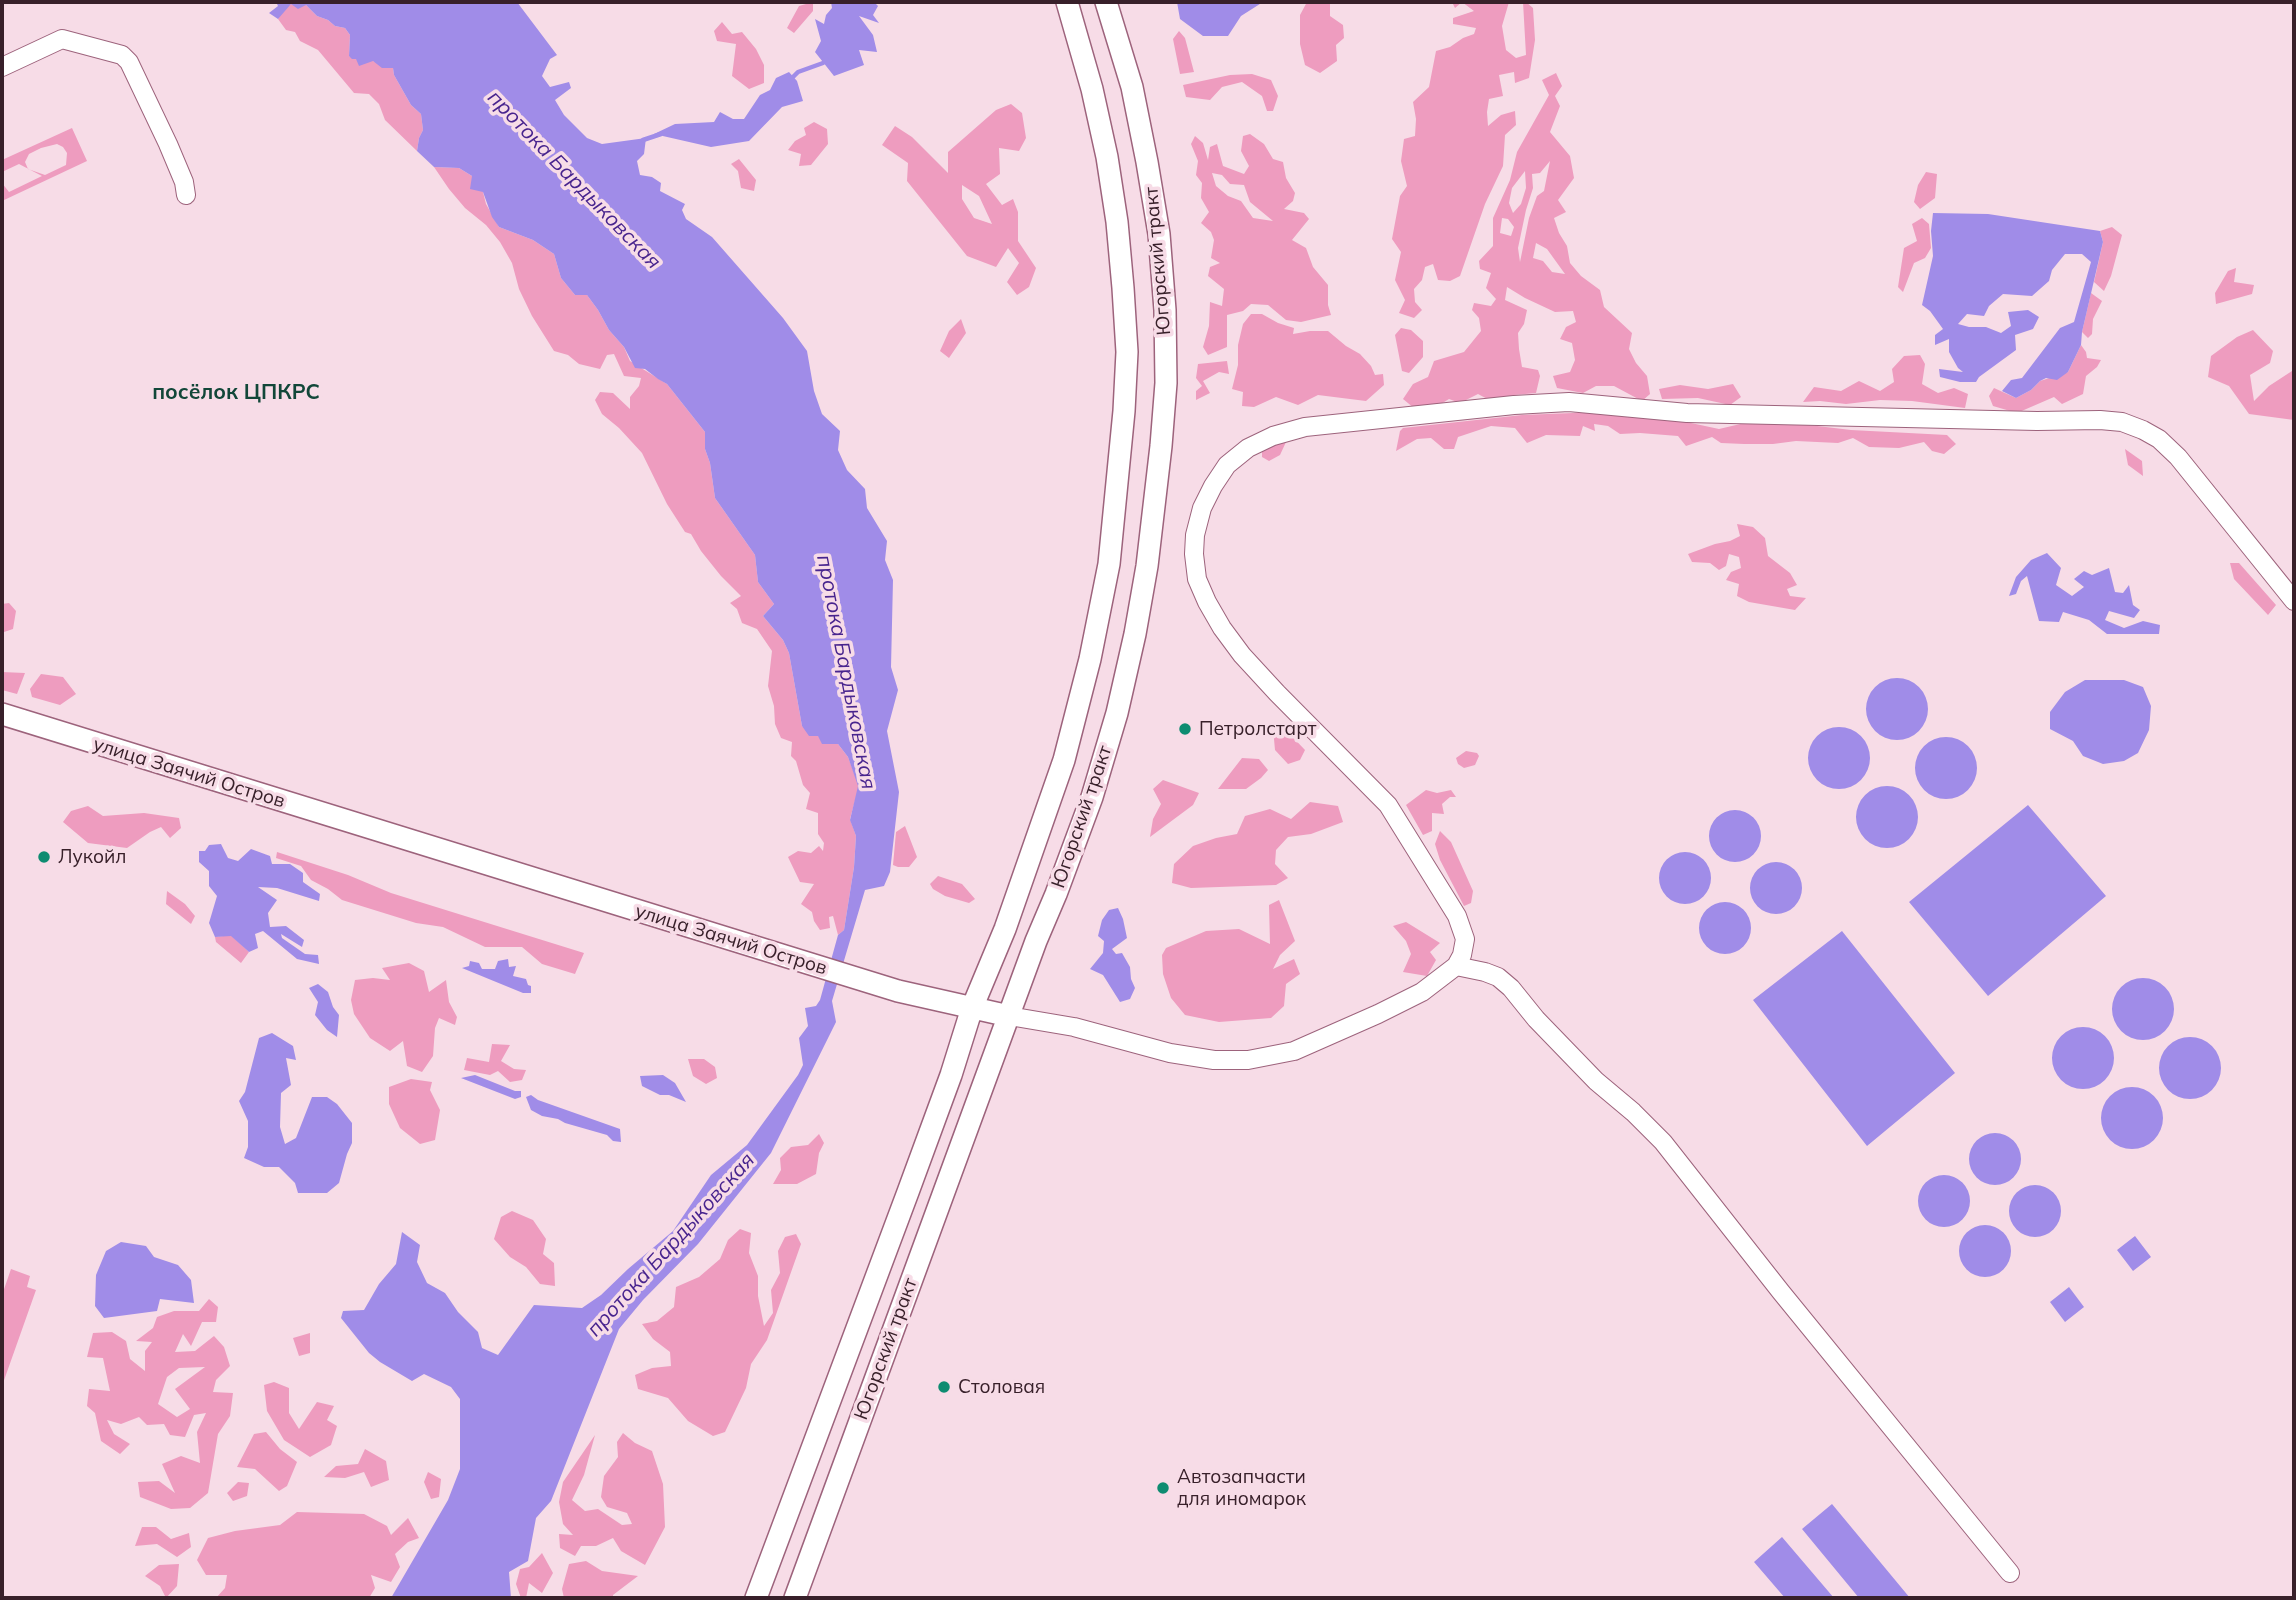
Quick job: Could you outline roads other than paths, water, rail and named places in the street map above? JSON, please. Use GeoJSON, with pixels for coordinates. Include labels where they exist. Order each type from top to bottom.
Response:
{"type":"FeatureCollection","features":[{"type":"Feature","properties":{"kind":"main road","name":"Югорский тракт"},"geometry":{"type":"LineString","coordinates":[[756,1598],[951,1075],[972,1008],[1005,929],[1064,760],[1090,659],[1109,564],[1119,466],[1126,352],[1117,222],[1107,157],[1092,89],[1067,2]]}},
{"type":"Feature","properties":{"kind":"main road","name":"Югорский тракт"},"geometry":{"type":"LineString","coordinates":[[795,1598],[1092,797],[1117,713],[1135,634],[1147,566],[1160,458],[1166,383],[1165,310],[1158,234],[1147,162],[1132,87],[1106,2]]}},
{"type":"Feature","properties":{"kind":"main road","name":"улица Заячий Остров"},"geometry":{"type":"LineString","coordinates":[[2,714],[898,991],[1009,1016]]}},
{"type":"Feature","properties":{"kind":"street"},"geometry":{"type":"LineString","coordinates":[[2,66],[62,39],[122,55],[129,62],[168,144],[184,182],[186,195]]}},
{"type":"Feature","properties":{"kind":"street"},"geometry":{"type":"LineString","coordinates":[[2010,1573],[1781,1292],[1663,1142],[1596,1081],[1511,988],[1485,971],[1456,966],[1465,947],[1463,930],[1408,834],[1388,805],[1242,655],[1207,602],[1197,579],[1194,554],[1195,535],[1202,508],[1227,465],[1248,447],[1273,436],[1305,427],[1514,405],[1569,402],[1687,413],[2100,420],[2122,422],[2160,439],[2178,457],[2294,601]]}},
{"type":"Feature","properties":{"kind":"street","name":"улица Заячий Остров"},"geometry":{"type":"LineString","coordinates":[[1009,1016],[1074,1027],[1170,1053],[1214,1060],[1248,1060],[1293,1051],[1378,1014],[1422,992],[1456,966]]}},
{"type":"Feature","properties":{"kind":"water","name":"протока Бардыковская"},"geometry":{"type":"Polygon","coordinates":[[[276,2],[517,2],[557,55],[550,59],[542,76],[550,87],[569,82],[571,88],[555,100],[564,115],[587,138],[602,144],[646,138],[644,154],[637,161],[640,175],[652,177],[661,183],[660,191],[685,204],[682,210],[686,219],[712,237],[783,318],[807,351],[814,391],[822,414],[840,431],[838,450],[847,470],[865,489],[867,508],[887,541],[885,560],[893,580],[891,667],[898,690],[887,731],[899,792],[890,872],[884,886],[865,890],[832,1001],[836,1022],[771,1153],[698,1244],[643,1300],[619,1329],[551,1501],[536,1518],[528,1561],[509,1572],[511,1598],[391,1598],[448,1500],[460,1469],[460,1399],[451,1387],[424,1374],[412,1381],[380,1362],[369,1353],[341,1318],[343,1311],[364,1310],[379,1284],[396,1264],[402,1232],[420,1245],[417,1262],[427,1283],[445,1293],[458,1312],[478,1332],[482,1348],[498,1355],[534,1305],[582,1308],[601,1295],[673,1231],[711,1175],[747,1145],[803,1065],[799,1038],[808,1026],[805,1008],[816,1006],[820,1000],[838,935],[844,930],[856,836],[850,820],[858,786],[848,757],[838,744],[822,744],[818,736],[809,736],[802,726],[789,653],[783,640],[763,616],[774,604],[758,582],[755,555],[715,498],[705,449],[705,432],[667,384],[645,369],[635,368],[624,347],[609,330],[587,295],[575,295],[561,278],[554,254],[533,240],[499,227],[492,217],[483,192],[470,189],[472,176],[459,168],[434,167],[417,151],[423,130],[421,114],[411,105],[394,75],[393,68],[382,68],[373,61],[359,66],[356,59],[349,56],[350,35],[345,28],[335,26],[317,16],[306,5],[298,9],[291,4],[278,19],[269,13],[278,6],[276,2]]]}},
{"type":"Feature","properties":{"kind":"water"},"geometry":{"type":"Polygon","coordinates":[[[831,2],[874,2],[878,6],[873,15],[879,23],[859,16],[873,35],[877,52],[859,50],[864,65],[834,76],[815,52],[821,41],[815,19],[824,24],[826,15],[832,8],[831,2]]]}},
{"type":"Feature","properties":{"kind":"water"},"geometry":{"type":"Polygon","coordinates":[[[1177,2],[1263,2],[1241,16],[1228,36],[1203,36],[1180,19],[1177,2]]]}},
{"type":"Feature","properties":{"kind":"water"},"geometry":{"type":"Polygon","coordinates":[[[789,72],[797,81],[803,101],[782,107],[749,141],[711,147],[654,134],[675,124],[714,122],[720,112],[733,119],[744,119],[760,95],[770,90],[776,78],[789,72]]]}},
{"type":"Feature","properties":{"kind":"water"},"geometry":{"type":"Polygon","coordinates":[[[1933,213],[1988,214],[2100,231],[2103,242],[2081,345],[2068,372],[2057,380],[2046,378],[2040,381],[2031,390],[2016,398],[2002,391],[2011,380],[2022,378],[2060,328],[2074,322],[2091,262],[2082,254],[2065,254],[2052,270],[2049,281],[2032,296],[2003,294],[1989,306],[1984,316],[1967,314],[1958,324],[1986,327],[2001,333],[2011,326],[2008,312],[2028,310],[2039,317],[2033,329],[2015,335],[2016,350],[1976,382],[1960,382],[1940,377],[1939,369],[1963,372],[1949,352],[1949,339],[1935,345],[1935,335],[1943,329],[1922,305],[1933,256],[1933,213]]]}},
{"type":"Feature","properties":{"kind":"water"},"geometry":{"type":"Polygon","coordinates":[[[2047,553],[2061,568],[2056,585],[2072,596],[2084,587],[2074,579],[2084,571],[2092,575],[2109,568],[2115,592],[2123,593],[2129,585],[2133,605],[2140,610],[2134,618],[2109,611],[2105,620],[2124,628],[2143,621],[2160,625],[2159,634],[2107,634],[2089,620],[2063,612],[2059,622],[2039,621],[2027,576],[2021,581],[2016,594],[2009,596],[2016,577],[2031,560],[2047,553]]]}},
{"type":"Feature","properties":{"kind":"water"},"geometry":{"type":"Polygon","coordinates":[[[1891,678],[1903,678],[1919,687],[1926,697],[1926,721],[1919,731],[1903,740],[1891,740],[1880,735],[1871,726],[1866,715],[1866,703],[1871,692],[1880,683],[1891,678]]]}},
{"type":"Feature","properties":{"kind":"water"},"geometry":{"type":"Polygon","coordinates":[[[2085,680],[2124,680],[2143,687],[2151,706],[2149,730],[2138,753],[2124,761],[2103,764],[2083,756],[2073,741],[2050,729],[2050,712],[2065,692],[2085,680]]]}},
{"type":"Feature","properties":{"kind":"water"},"geometry":{"type":"Polygon","coordinates":[[[1833,727],[1845,727],[1861,736],[1868,746],[1868,770],[1861,780],[1845,789],[1833,789],[1822,784],[1813,775],[1808,764],[1808,752],[1813,741],[1822,732],[1833,727]]]}},
{"type":"Feature","properties":{"kind":"water"},"geometry":{"type":"Polygon","coordinates":[[[1940,737],[1952,737],[1968,746],[1975,756],[1975,780],[1968,790],[1952,799],[1940,799],[1929,794],[1920,785],[1915,774],[1915,762],[1920,751],[1929,742],[1940,737]]]}},
{"type":"Feature","properties":{"kind":"water"},"geometry":{"type":"Polygon","coordinates":[[[1881,786],[1893,786],[1909,795],[1916,805],[1916,829],[1909,839],[1893,848],[1881,848],[1870,843],[1861,834],[1856,823],[1856,811],[1861,800],[1870,791],[1881,786]]]}},
{"type":"Feature","properties":{"kind":"water"},"geometry":{"type":"Polygon","coordinates":[[[2028,805],[2106,896],[1988,996],[1909,902],[2028,805]]]}},
{"type":"Feature","properties":{"kind":"water"},"geometry":{"type":"Polygon","coordinates":[[[1735,810],[1745,812],[1753,818],[1759,826],[1759,846],[1753,854],[1745,860],[1735,862],[1725,860],[1717,854],[1711,846],[1709,836],[1711,826],[1717,818],[1725,812],[1735,810]]]}},
{"type":"Feature","properties":{"kind":"water"},"geometry":{"type":"Polygon","coordinates":[[[221,844],[228,858],[238,861],[251,849],[270,856],[272,864],[290,864],[303,873],[303,882],[320,894],[319,901],[277,888],[258,887],[277,900],[268,913],[270,927],[286,926],[304,940],[302,947],[281,934],[282,938],[305,954],[318,955],[319,964],[297,959],[263,931],[255,934],[258,948],[249,952],[231,936],[215,937],[209,923],[217,896],[209,886],[209,871],[199,862],[199,851],[205,851],[209,845],[221,844]]]}},
{"type":"Feature","properties":{"kind":"water"},"geometry":{"type":"Polygon","coordinates":[[[1685,852],[1695,854],[1703,860],[1709,868],[1709,888],[1703,896],[1695,902],[1685,904],[1675,902],[1667,896],[1661,888],[1659,878],[1661,868],[1667,860],[1675,854],[1685,852]]]}},
{"type":"Feature","properties":{"kind":"water"},"geometry":{"type":"Polygon","coordinates":[[[1776,862],[1786,864],[1794,870],[1800,878],[1800,898],[1794,906],[1786,912],[1776,914],[1766,912],[1758,906],[1752,898],[1750,888],[1752,878],[1758,870],[1766,864],[1776,862]]]}},
{"type":"Feature","properties":{"kind":"water"},"geometry":{"type":"Polygon","coordinates":[[[1725,902],[1735,904],[1743,910],[1749,918],[1749,938],[1743,946],[1735,952],[1725,954],[1715,952],[1707,946],[1701,938],[1699,928],[1701,918],[1707,910],[1715,904],[1725,902]]]}},
{"type":"Feature","properties":{"kind":"water"},"geometry":{"type":"Polygon","coordinates":[[[1118,908],[1127,938],[1112,949],[1116,954],[1122,953],[1130,967],[1135,988],[1130,999],[1120,1002],[1103,975],[1090,969],[1103,953],[1104,941],[1098,936],[1102,920],[1109,910],[1118,908]]]}},
{"type":"Feature","properties":{"kind":"water"},"geometry":{"type":"Polygon","coordinates":[[[1842,931],[1955,1073],[1867,1146],[1753,1000],[1842,931]]]}},
{"type":"Feature","properties":{"kind":"water"},"geometry":{"type":"Polygon","coordinates":[[[508,959],[509,967],[516,966],[513,976],[526,979],[531,986],[531,993],[523,993],[462,968],[469,966],[470,961],[479,963],[482,969],[495,969],[498,961],[508,959]]]}},
{"type":"Feature","properties":{"kind":"water"},"geometry":{"type":"Polygon","coordinates":[[[2137,978],[2149,978],[2165,987],[2172,997],[2172,1021],[2165,1031],[2149,1040],[2137,1040],[2126,1035],[2117,1026],[2112,1015],[2112,1003],[2117,992],[2126,983],[2137,978]]]}},
{"type":"Feature","properties":{"kind":"water"},"geometry":{"type":"Polygon","coordinates":[[[318,984],[328,992],[339,1015],[337,1037],[327,1030],[315,1015],[318,1002],[309,988],[318,984]]]}},
{"type":"Feature","properties":{"kind":"water"},"geometry":{"type":"Polygon","coordinates":[[[2077,1027],[2089,1027],[2105,1036],[2112,1046],[2112,1070],[2105,1080],[2089,1089],[2077,1089],[2066,1084],[2057,1075],[2052,1064],[2052,1052],[2057,1041],[2066,1032],[2077,1027]]]}},
{"type":"Feature","properties":{"kind":"water"},"geometry":{"type":"Polygon","coordinates":[[[272,1033],[293,1046],[296,1060],[286,1058],[291,1085],[281,1093],[280,1127],[285,1144],[296,1138],[312,1097],[327,1097],[337,1104],[352,1123],[352,1143],[339,1183],[327,1193],[298,1193],[295,1183],[279,1167],[264,1167],[244,1158],[248,1147],[248,1121],[239,1101],[245,1092],[259,1038],[272,1033]]]}},
{"type":"Feature","properties":{"kind":"water"},"geometry":{"type":"Polygon","coordinates":[[[2184,1037],[2196,1037],[2212,1046],[2219,1056],[2219,1080],[2212,1090],[2196,1099],[2184,1099],[2173,1094],[2164,1085],[2159,1074],[2159,1062],[2164,1051],[2173,1042],[2184,1037]]]}},
{"type":"Feature","properties":{"kind":"water"},"geometry":{"type":"Polygon","coordinates":[[[475,1075],[521,1091],[521,1097],[515,1099],[461,1078],[475,1075]]]}},
{"type":"Feature","properties":{"kind":"water"},"geometry":{"type":"Polygon","coordinates":[[[663,1075],[675,1083],[686,1102],[669,1095],[660,1095],[642,1086],[640,1076],[663,1075]]]}},
{"type":"Feature","properties":{"kind":"water"},"geometry":{"type":"Polygon","coordinates":[[[2126,1087],[2138,1087],[2154,1096],[2161,1106],[2161,1130],[2154,1140],[2138,1149],[2126,1149],[2115,1144],[2106,1135],[2101,1124],[2101,1112],[2106,1101],[2115,1092],[2126,1087]]]}},
{"type":"Feature","properties":{"kind":"water"},"geometry":{"type":"Polygon","coordinates":[[[531,1095],[538,1100],[620,1129],[621,1142],[613,1141],[607,1135],[542,1116],[531,1110],[526,1097],[531,1095]]]}},
{"type":"Feature","properties":{"kind":"water"},"geometry":{"type":"Polygon","coordinates":[[[1995,1133],[2005,1135],[2013,1141],[2019,1149],[2019,1169],[2013,1177],[2005,1183],[1995,1185],[1985,1183],[1977,1177],[1971,1169],[1969,1159],[1971,1149],[1977,1141],[1985,1135],[1995,1133]]]}},
{"type":"Feature","properties":{"kind":"water"},"geometry":{"type":"Polygon","coordinates":[[[1944,1175],[1954,1177],[1962,1183],[1968,1191],[1968,1211],[1962,1219],[1954,1225],[1944,1227],[1934,1225],[1926,1219],[1920,1211],[1918,1201],[1920,1191],[1926,1183],[1934,1177],[1944,1175]]]}},
{"type":"Feature","properties":{"kind":"water"},"geometry":{"type":"Polygon","coordinates":[[[2035,1185],[2045,1187],[2053,1193],[2059,1201],[2059,1221],[2053,1229],[2045,1235],[2035,1237],[2025,1235],[2017,1229],[2011,1221],[2009,1211],[2011,1201],[2017,1193],[2025,1187],[2035,1185]]]}},
{"type":"Feature","properties":{"kind":"water"},"geometry":{"type":"Polygon","coordinates":[[[1985,1225],[1995,1227],[2003,1233],[2009,1241],[2009,1261],[2003,1269],[1995,1275],[1985,1277],[1975,1275],[1967,1269],[1961,1261],[1959,1251],[1961,1241],[1967,1233],[1975,1227],[1985,1225]]]}},
{"type":"Feature","properties":{"kind":"water"},"geometry":{"type":"Polygon","coordinates":[[[2135,1236],[2151,1257],[2133,1271],[2117,1250],[2135,1236]]]}},
{"type":"Feature","properties":{"kind":"water"},"geometry":{"type":"Polygon","coordinates":[[[121,1242],[146,1246],[154,1257],[178,1265],[191,1280],[194,1303],[160,1299],[157,1311],[104,1318],[95,1306],[96,1275],[106,1251],[121,1242]]]}},
{"type":"Feature","properties":{"kind":"water"},"geometry":{"type":"Polygon","coordinates":[[[2069,1287],[2084,1307],[2065,1322],[2050,1302],[2069,1287]]]}},
{"type":"Feature","properties":{"kind":"water"},"geometry":{"type":"Polygon","coordinates":[[[1832,1504],[1910,1598],[1859,1598],[1802,1529],[1832,1504]]]}},
{"type":"Feature","properties":{"kind":"water"},"geometry":{"type":"Polygon","coordinates":[[[1782,1537],[1834,1598],[1785,1598],[1754,1562],[1782,1537]]]}},
{"type":"Feature","properties":{"kind":"waterway"},"geometry":{"type":"LineString","coordinates":[[792,78],[798,72],[823,63],[826,59]]}},
{"type":"Feature","properties":{"kind":"waterway"},"geometry":{"type":"LineString","coordinates":[[643,140],[661,134]]}},
{"type":"Feature","properties":{"kind":"place","name":"Петролстарт"},"geometry":{"type":"Point","coordinates":[1185,729]}},
{"type":"Feature","properties":{"kind":"place","name":"Лукойл"},"geometry":{"type":"Point","coordinates":[44,857]}},
{"type":"Feature","properties":{"kind":"place","name":"Столовая"},"geometry":{"type":"Point","coordinates":[944,1387]}},
{"type":"Feature","properties":{"kind":"place","name":"Автозапчасти для иномарок"},"geometry":{"type":"Point","coordinates":[1163,1488]}},
{"type":"Feature","properties":{"kind":"district","name":"посёлок ЦПКРС"},"geometry":{"type":"Point","coordinates":[236,393]}}]}
